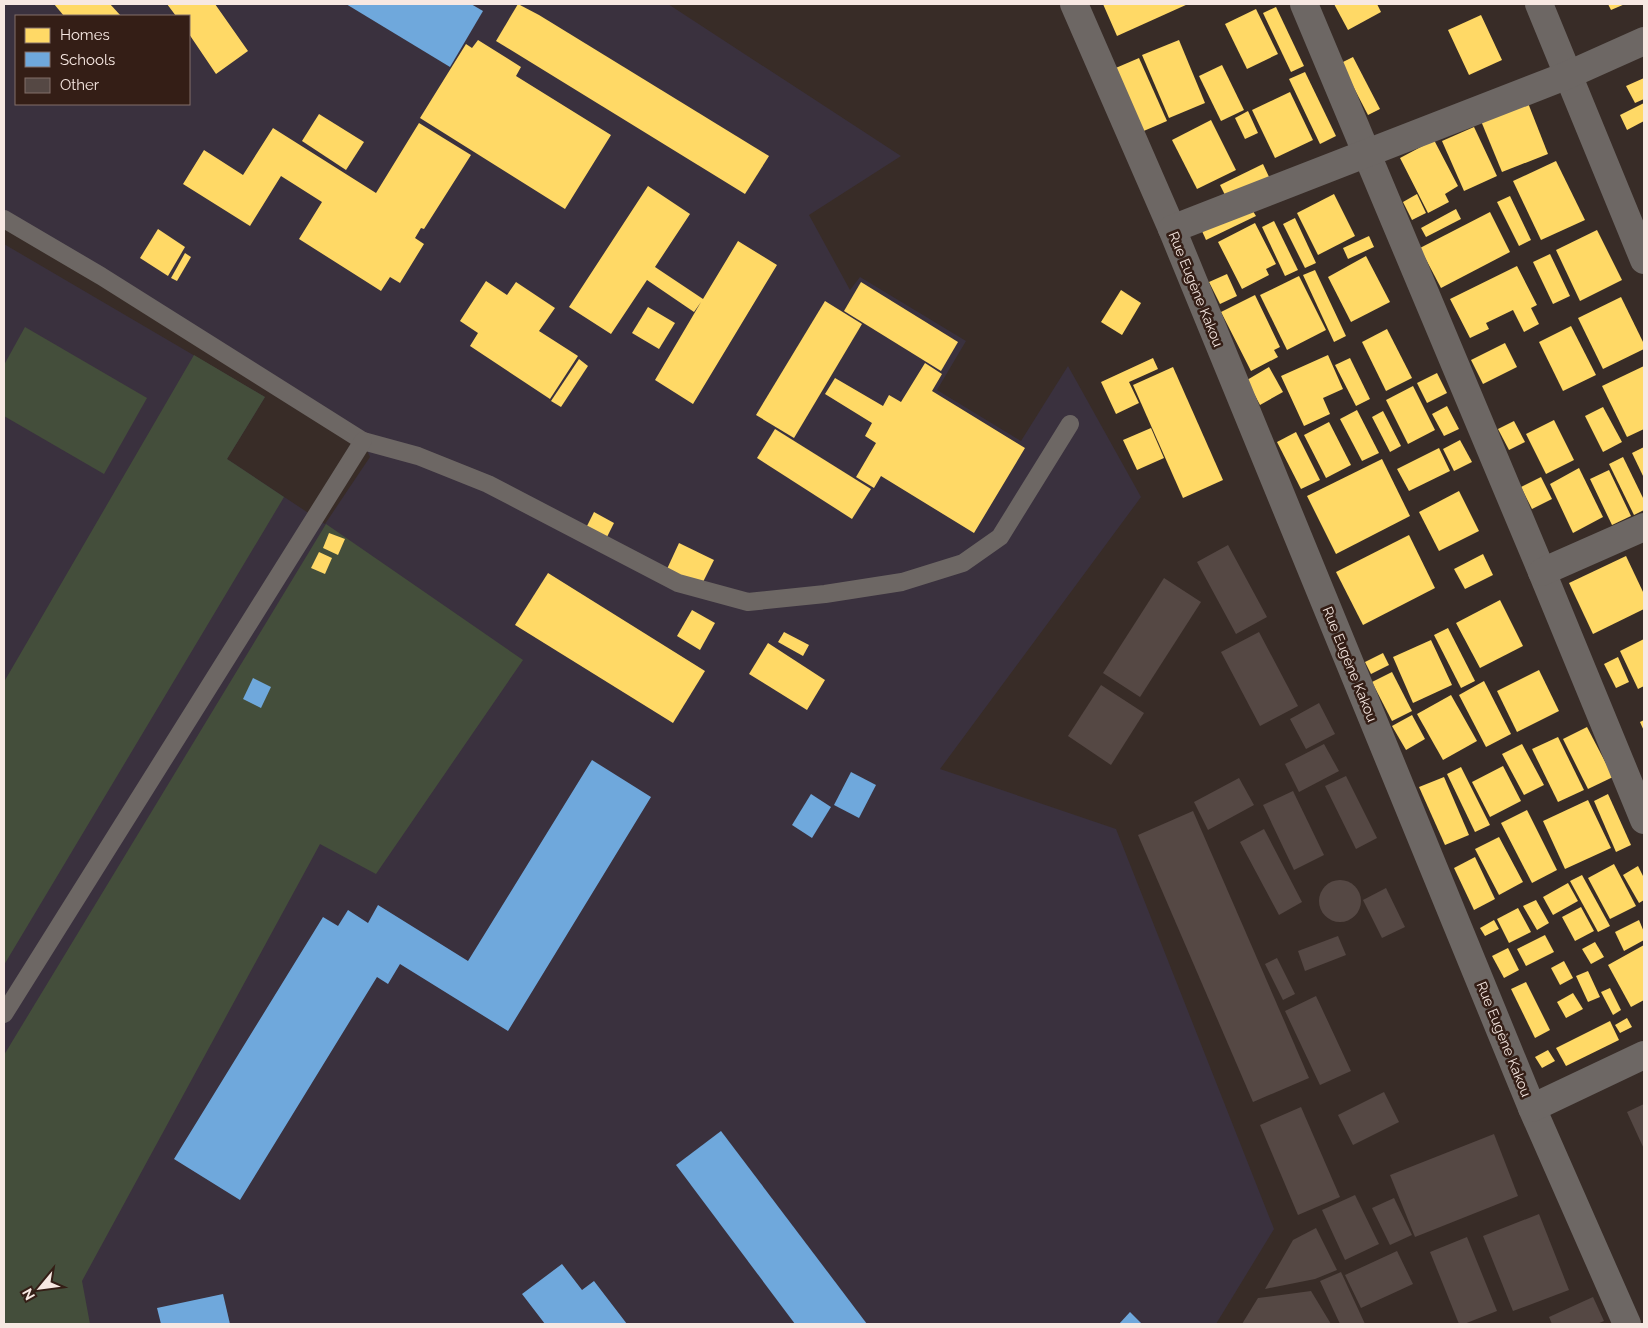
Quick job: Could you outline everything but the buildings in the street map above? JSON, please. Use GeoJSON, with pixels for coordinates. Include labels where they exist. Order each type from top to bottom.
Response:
{"type":"FeatureCollection","features":[{"type":"Feature","properties":{"kind":"street","name":"Rue Eugène Kakou"},"geometry":{"type":"LineString","coordinates":[[1074,4],[1172,228],[1532,1108],[1627,1324]]}},
{"type":"Feature","properties":{"kind":"street"},"geometry":{"type":"LineString","coordinates":[[1304,4],[1644,820]]}},
{"type":"Feature","properties":{"kind":"street"},"geometry":{"type":"LineString","coordinates":[[1539,4],[1644,260]]}},
{"type":"Feature","properties":{"kind":"street"},"geometry":{"type":"LineString","coordinates":[[1172,228],[1568,75],[1644,41]]}},
{"type":"Feature","properties":{"kind":"street"},"geometry":{"type":"LineString","coordinates":[[1542,572],[1644,528]]}},
{"type":"Feature","properties":{"kind":"street"},"geometry":{"type":"LineString","coordinates":[[1532,1108],[1644,1056]]}},
{"type":"Feature","properties":{"kind":"lane"},"geometry":{"type":"LineString","coordinates":[[4,219],[101,276],[364,441],[418,456],[488,484],[678,583],[748,602],[825,594],[902,582],[963,563],[1000,537],[1070,424]]}},
{"type":"Feature","properties":{"kind":"lane"},"geometry":{"type":"LineString","coordinates":[[4,1014],[364,441]]}},
{"type":"Feature","properties":{"kind":"shaded area"},"geometry":{"type":"Polygon","coordinates":[[[4,4],[668,4],[901,156],[809,215],[850,290],[860,277],[966,341],[937,390],[1021,441],[1068,366],[1141,497],[940,769],[1116,829],[1274,1229],[1216,1324],[4,1324],[4,244],[265,397],[227,459],[325,524],[370,457],[363,441],[4,219],[4,4]]]}},
{"type":"Feature","properties":{"kind":"green space"},"geometry":{"type":"Polygon","coordinates":[[[25,327],[147,398],[104,474],[4,416],[4,365],[25,327]]]}},
{"type":"Feature","properties":{"kind":"green space"},"geometry":{"type":"Polygon","coordinates":[[[194,355],[265,397],[227,459],[284,497],[4,965],[4,682],[194,355]]]}},
{"type":"Feature","properties":{"kind":"green space"},"geometry":{"type":"Polygon","coordinates":[[[326,524],[523,660],[376,874],[320,844],[82,1281],[90,1324],[4,1324],[4,1055],[326,524]]]}}]}
